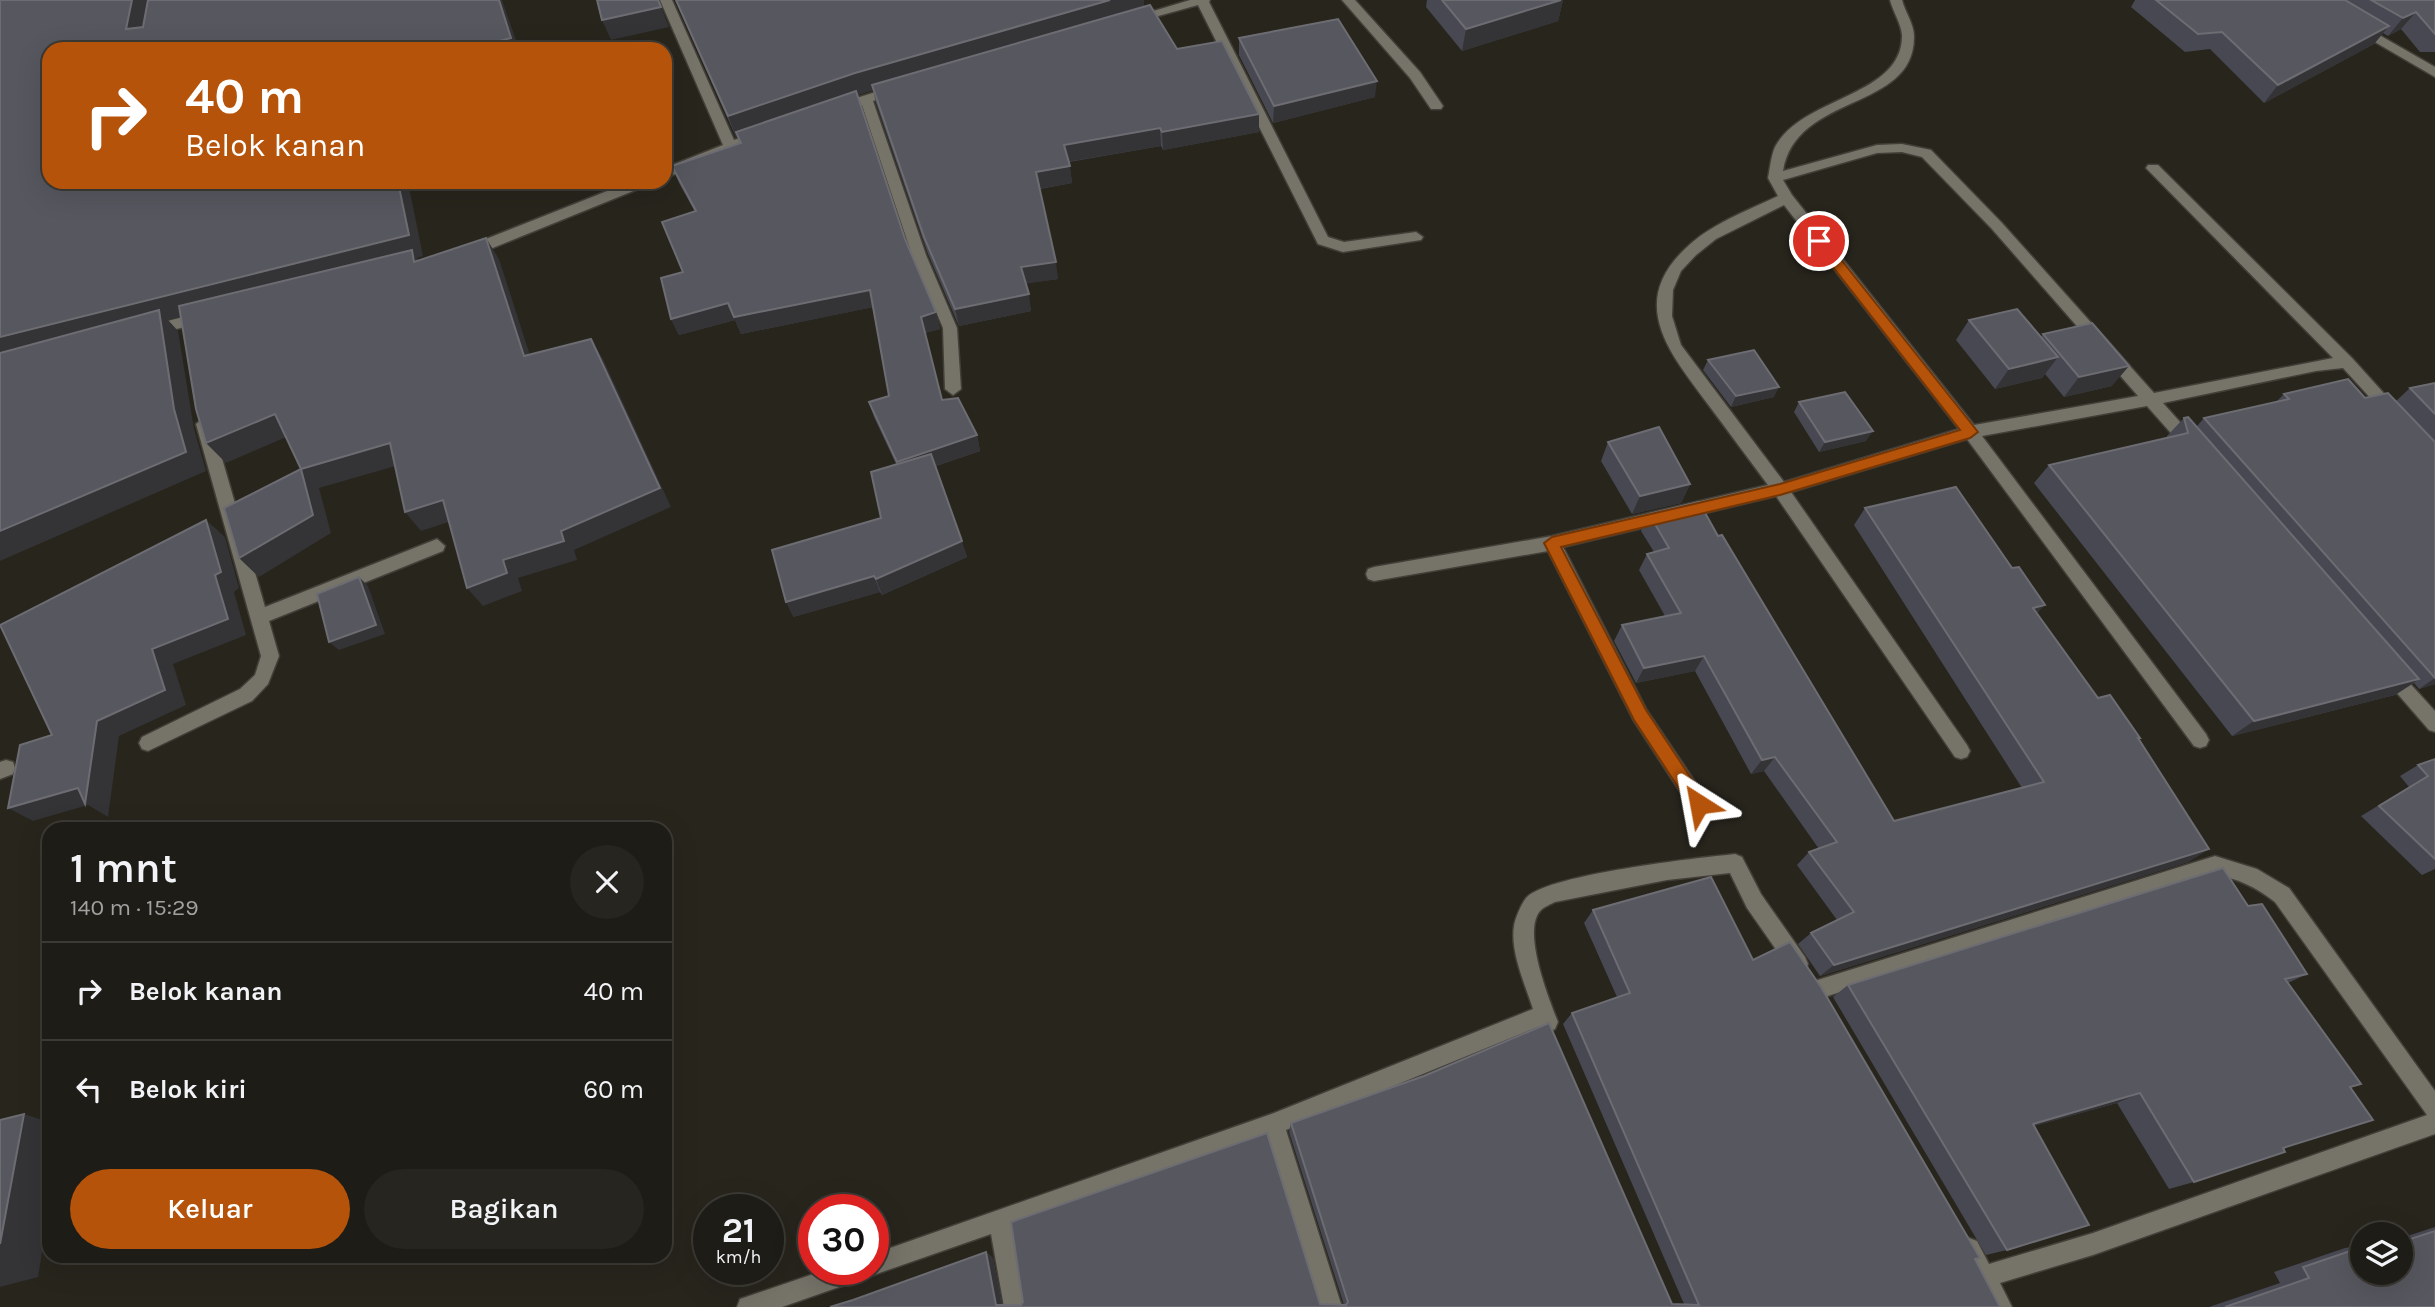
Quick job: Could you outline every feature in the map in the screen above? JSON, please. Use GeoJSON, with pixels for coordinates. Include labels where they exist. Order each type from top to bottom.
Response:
{"type":"FeatureCollection","features":[{"type":"Feature","properties":{"kind":"street"},"geometry":{"type":"LineString","coordinates":[[666,0],[730,146]]}},
{"type":"Feature","properties":{"kind":"street"},"geometry":{"type":"LineString","coordinates":[[1113,25],[1176,3],[1203,0],[1323,240],[1343,247],[1416,237]]}},
{"type":"Feature","properties":{"kind":"street"},"geometry":{"type":"LineString","coordinates":[[1348,0],[1415,75],[1436,106]]}},
{"type":"Feature","properties":{"kind":"street"},"geometry":{"type":"LineString","coordinates":[[1896,0],[1898,14],[1908,35],[1903,63],[1888,80],[1825,110],[1794,131],[1782,148],[1775,178],[1786,198],[1970,432],[2200,740]]}},
{"type":"Feature","properties":{"kind":"street"},"geometry":{"type":"LineString","coordinates":[[2347,20],[2435,73]]}},
{"type":"Feature","properties":{"kind":"street"},"geometry":{"type":"LineString","coordinates":[[828,112],[905,88]]}},
{"type":"Feature","properties":{"kind":"street"},"geometry":{"type":"LineString","coordinates":[[866,99],[919,255],[950,328],[954,359],[953,389]]}},
{"type":"Feature","properties":{"kind":"street"},"geometry":{"type":"LineString","coordinates":[[672,170],[779,129]]}},
{"type":"Feature","properties":{"kind":"street"},"geometry":{"type":"LineString","coordinates":[[1775,178],[1877,149],[1902,148],[1926,153],[1997,226],[2206,462]]}},
{"type":"Feature","properties":{"kind":"street"},"geometry":{"type":"LineString","coordinates":[[2154,169],[2347,362],[2400,419]]}},
{"type":"Feature","properties":{"kind":"street"},"geometry":{"type":"LineString","coordinates":[[453,257],[625,189]]}},
{"type":"Feature","properties":{"kind":"street"},"geometry":{"type":"LineString","coordinates":[[1786,198],[1707,237],[1671,270],[1661,297],[1664,324],[1674,346],[1780,489],[1961,751]]}},
{"type":"Feature","properties":{"kind":"street"},"geometry":{"type":"LineString","coordinates":[[133,335],[214,314]]}},
{"type":"Feature","properties":{"kind":"street"},"geometry":{"type":"LineString","coordinates":[[187,321],[189,343]]}},
{"type":"Feature","properties":{"kind":"street"},"geometry":{"type":"LineString","coordinates":[[1374,574],[1552,543],[1780,489],[1970,432],[2316,365],[2347,362]]}},
{"type":"Feature","properties":{"kind":"street"},"geometry":{"type":"LineString","coordinates":[[148,743],[256,689],[268,668],[270,656],[261,616],[205,429],[202,409]]}},
{"type":"Feature","properties":{"kind":"street"},"geometry":{"type":"LineString","coordinates":[[1552,543],[1640,715],[1699,804]]}},
{"type":"Feature","properties":{"kind":"street"},"geometry":{"type":"LineString","coordinates":[[261,616],[437,546]]}},
{"type":"Feature","properties":{"kind":"street"},"geometry":{"type":"LineString","coordinates":[[2380,662],[2435,724]]}},
{"type":"Feature","properties":{"kind":"street"},"geometry":{"type":"LineString","coordinates":[[1556,1039],[1526,954],[1524,926],[1533,904],[1552,893],[1667,871],[1735,863],[1754,901],[1829,1013]]}},
{"type":"Feature","properties":{"kind":"street"},"geometry":{"type":"LineString","coordinates":[[1815,990],[2214,865],[2259,877],[2282,895],[2435,1109]]}},
{"type":"Feature","properties":{"kind":"street"},"geometry":{"type":"LineString","coordinates":[[889,1260],[1274,1124],[1545,1014]]}},
{"type":"Feature","properties":{"kind":"street"},"geometry":{"type":"LineString","coordinates":[[1985,1276],[2093,1244],[2435,1123]]}},
{"type":"Feature","properties":{"kind":"street"},"geometry":{"type":"LineString","coordinates":[[1274,1124],[1331,1307]]}},
{"type":"Feature","properties":{"kind":"street"},"geometry":{"type":"LineString","coordinates":[[1000,1222],[1015,1307]]}},
{"type":"Feature","properties":{"kind":"street"},"geometry":{"type":"LineString","coordinates":[[1957,1229],[2001,1307]]}},
{"type":"Feature","properties":{"kind":"street"},"geometry":{"type":"LineString","coordinates":[[748,1307],[813,1285]]}},
{"type":"Feature","properties":{"kind":"building"},"geometry":{"type":"Polygon","coordinates":[[[0,0],[132,0],[126,29],[143,27],[148,0],[499,0],[511,38],[495,42],[42,42],[42,189],[399,189],[409,235],[0,337],[0,0]]]}},
{"type":"Feature","properties":{"kind":"building"},"geometry":{"type":"Polygon","coordinates":[[[597,0],[658,0],[661,7],[602,20],[597,0]]]}},
{"type":"Feature","properties":{"kind":"building"},"geometry":{"type":"Polygon","coordinates":[[[676,0],[1110,0],[855,73],[728,116],[676,0]]]}},
{"type":"Feature","properties":{"kind":"building"},"geometry":{"type":"Polygon","coordinates":[[[1442,0],[1561,0],[1466,29],[1442,0]]]}},
{"type":"Feature","properties":{"kind":"building"},"geometry":{"type":"Polygon","coordinates":[[[2156,0],[2345,0],[2389,26],[2278,85],[2222,32],[2198,34],[2156,0]]]}},
{"type":"Feature","properties":{"kind":"building"},"geometry":{"type":"Polygon","coordinates":[[[2371,0],[2435,0],[2435,34],[2416,12],[2403,18],[2371,0]]]}},
{"type":"Feature","properties":{"kind":"building"},"geometry":{"type":"Polygon","coordinates":[[[1150,5],[1177,49],[1222,41],[1259,114],[1162,132],[1160,128],[1064,145],[1070,166],[1036,172],[1056,262],[1021,267],[1029,294],[955,309],[924,237],[872,85],[1150,5]]]}},
{"type":"Feature","properties":{"kind":"building"},"geometry":{"type":"Polygon","coordinates":[[[1338,19],[1377,81],[1274,106],[1239,38],[1338,19]]]}},
{"type":"Feature","properties":{"kind":"building"},"geometry":{"type":"Polygon","coordinates":[[[856,91],[905,239],[936,312],[921,317],[942,400],[958,398],[977,435],[897,462],[869,402],[889,396],[870,290],[734,317],[728,303],[671,319],[661,278],[683,272],[662,222],[696,211],[672,166],[741,143],[736,132],[856,91]]]}},
{"type":"Feature","properties":{"kind":"building"},"geometry":{"type":"Polygon","coordinates":[[[486,238],[524,356],[591,339],[660,488],[561,531],[564,541],[503,560],[507,573],[467,588],[443,500],[405,512],[390,443],[301,469],[275,414],[206,443],[196,409],[179,306],[412,250],[414,262],[486,238]]]}},
{"type":"Feature","properties":{"kind":"building"},"geometry":{"type":"Polygon","coordinates":[[[2017,309],[2058,357],[2009,369],[1969,320],[2017,309]]]}},
{"type":"Feature","properties":{"kind":"building"},"geometry":{"type":"Polygon","coordinates":[[[159,310],[174,409],[186,452],[0,531],[0,353],[159,310]]]}},
{"type":"Feature","properties":{"kind":"building"},"geometry":{"type":"Polygon","coordinates":[[[2092,323],[2129,366],[2079,377],[2043,334],[2092,323]]]}},
{"type":"Feature","properties":{"kind":"building"},"geometry":{"type":"Polygon","coordinates":[[[1754,350],[1779,387],[1736,396],[1708,360],[1754,350]]]}},
{"type":"Feature","properties":{"kind":"building"},"geometry":{"type":"Polygon","coordinates":[[[2348,379],[2365,398],[2388,393],[2435,442],[2435,678],[2204,418],[2289,399],[2284,394],[2348,379]]]}},
{"type":"Feature","properties":{"kind":"building"},"geometry":{"type":"Polygon","coordinates":[[[2435,383],[2435,414],[2410,388],[2435,383]]]}},
{"type":"Feature","properties":{"kind":"building"},"geometry":{"type":"Polygon","coordinates":[[[1845,392],[1873,431],[1825,442],[1799,402],[1845,392]]]}},
{"type":"Feature","properties":{"kind":"building"},"geometry":{"type":"Polygon","coordinates":[[[2188,417],[2419,679],[2254,721],[2049,465],[2188,433],[2184,418],[2188,417]]]}},
{"type":"Feature","properties":{"kind":"building"},"geometry":{"type":"Polygon","coordinates":[[[1659,427],[1690,484],[1640,496],[1608,442],[1659,427]]]}},
{"type":"Feature","properties":{"kind":"building"},"geometry":{"type":"Polygon","coordinates":[[[931,454],[962,541],[876,579],[874,576],[786,602],[772,550],[881,518],[871,472],[931,454]]]}},
{"type":"Feature","properties":{"kind":"building"},"geometry":{"type":"Polygon","coordinates":[[[301,469],[313,515],[239,558],[224,508],[301,469]]]}},
{"type":"Feature","properties":{"kind":"building"},"geometry":{"type":"Polygon","coordinates":[[[1956,487],[2012,568],[2019,567],[2045,605],[2033,608],[2098,698],[2110,695],[2209,849],[1834,965],[1811,933],[1854,912],[1809,852],[1837,842],[1775,757],[1762,760],[1704,656],[1644,668],[1622,625],[1681,613],[1647,554],[1669,548],[1649,514],[1699,502],[1718,536],[1722,535],[1894,821],[2044,782],[1865,508],[1956,487]]]}},
{"type":"Feature","properties":{"kind":"building"},"geometry":{"type":"Polygon","coordinates":[[[206,520],[221,572],[215,575],[228,619],[152,649],[165,690],[97,721],[85,804],[78,788],[8,808],[20,745],[52,735],[0,625],[206,520]]]}},
{"type":"Feature","properties":{"kind":"building"},"geometry":{"type":"Polygon","coordinates":[[[359,577],[376,625],[329,642],[317,594],[359,577]]]}},
{"type":"Feature","properties":{"kind":"building"},"geometry":{"type":"Polygon","coordinates":[[[2435,759],[2435,859],[2379,806],[2428,776],[2418,765],[2435,759]]]}},
{"type":"Feature","properties":{"kind":"building"},"geometry":{"type":"Polygon","coordinates":[[[2223,868],[2248,906],[2262,904],[2307,974],[2285,979],[2361,1084],[2350,1087],[2373,1120],[2283,1148],[2285,1152],[2194,1182],[2140,1093],[2033,1124],[2089,1225],[2007,1250],[1848,985],[2223,868]]]}},
{"type":"Feature","properties":{"kind":"building"},"geometry":{"type":"Polygon","coordinates":[[[1711,877],[1753,960],[1790,942],[1821,987],[1980,1258],[1975,1259],[2000,1307],[830,1307],[986,1252],[996,1305],[1021,1305],[1023,1302],[1011,1222],[1267,1133],[1320,1304],[1346,1305],[1348,1302],[1291,1123],[1424,1076],[1549,1023],[1672,1304],[1699,1305],[1572,1013],[1630,993],[1593,910],[1711,877]]]}},
{"type":"Feature","properties":{"kind":"building"},"geometry":{"type":"Polygon","coordinates":[[[24,1114],[0,1244],[0,1120],[24,1114]]]}},
{"type":"Feature","properties":{"kind":"building"},"geometry":{"type":"Polygon","coordinates":[[[2435,1231],[2435,1307],[2225,1307],[2309,1278],[2303,1267],[2350,1251],[2350,1285],[2413,1285],[2413,1238],[2435,1231]]]}},
{"type":"Feature","properties":{"kind":"route"},"geometry":{"type":"LineString","coordinates":[[1699,804],[1640,715],[1552,543],[1780,489],[1970,432],[1819,241]]}}]}
